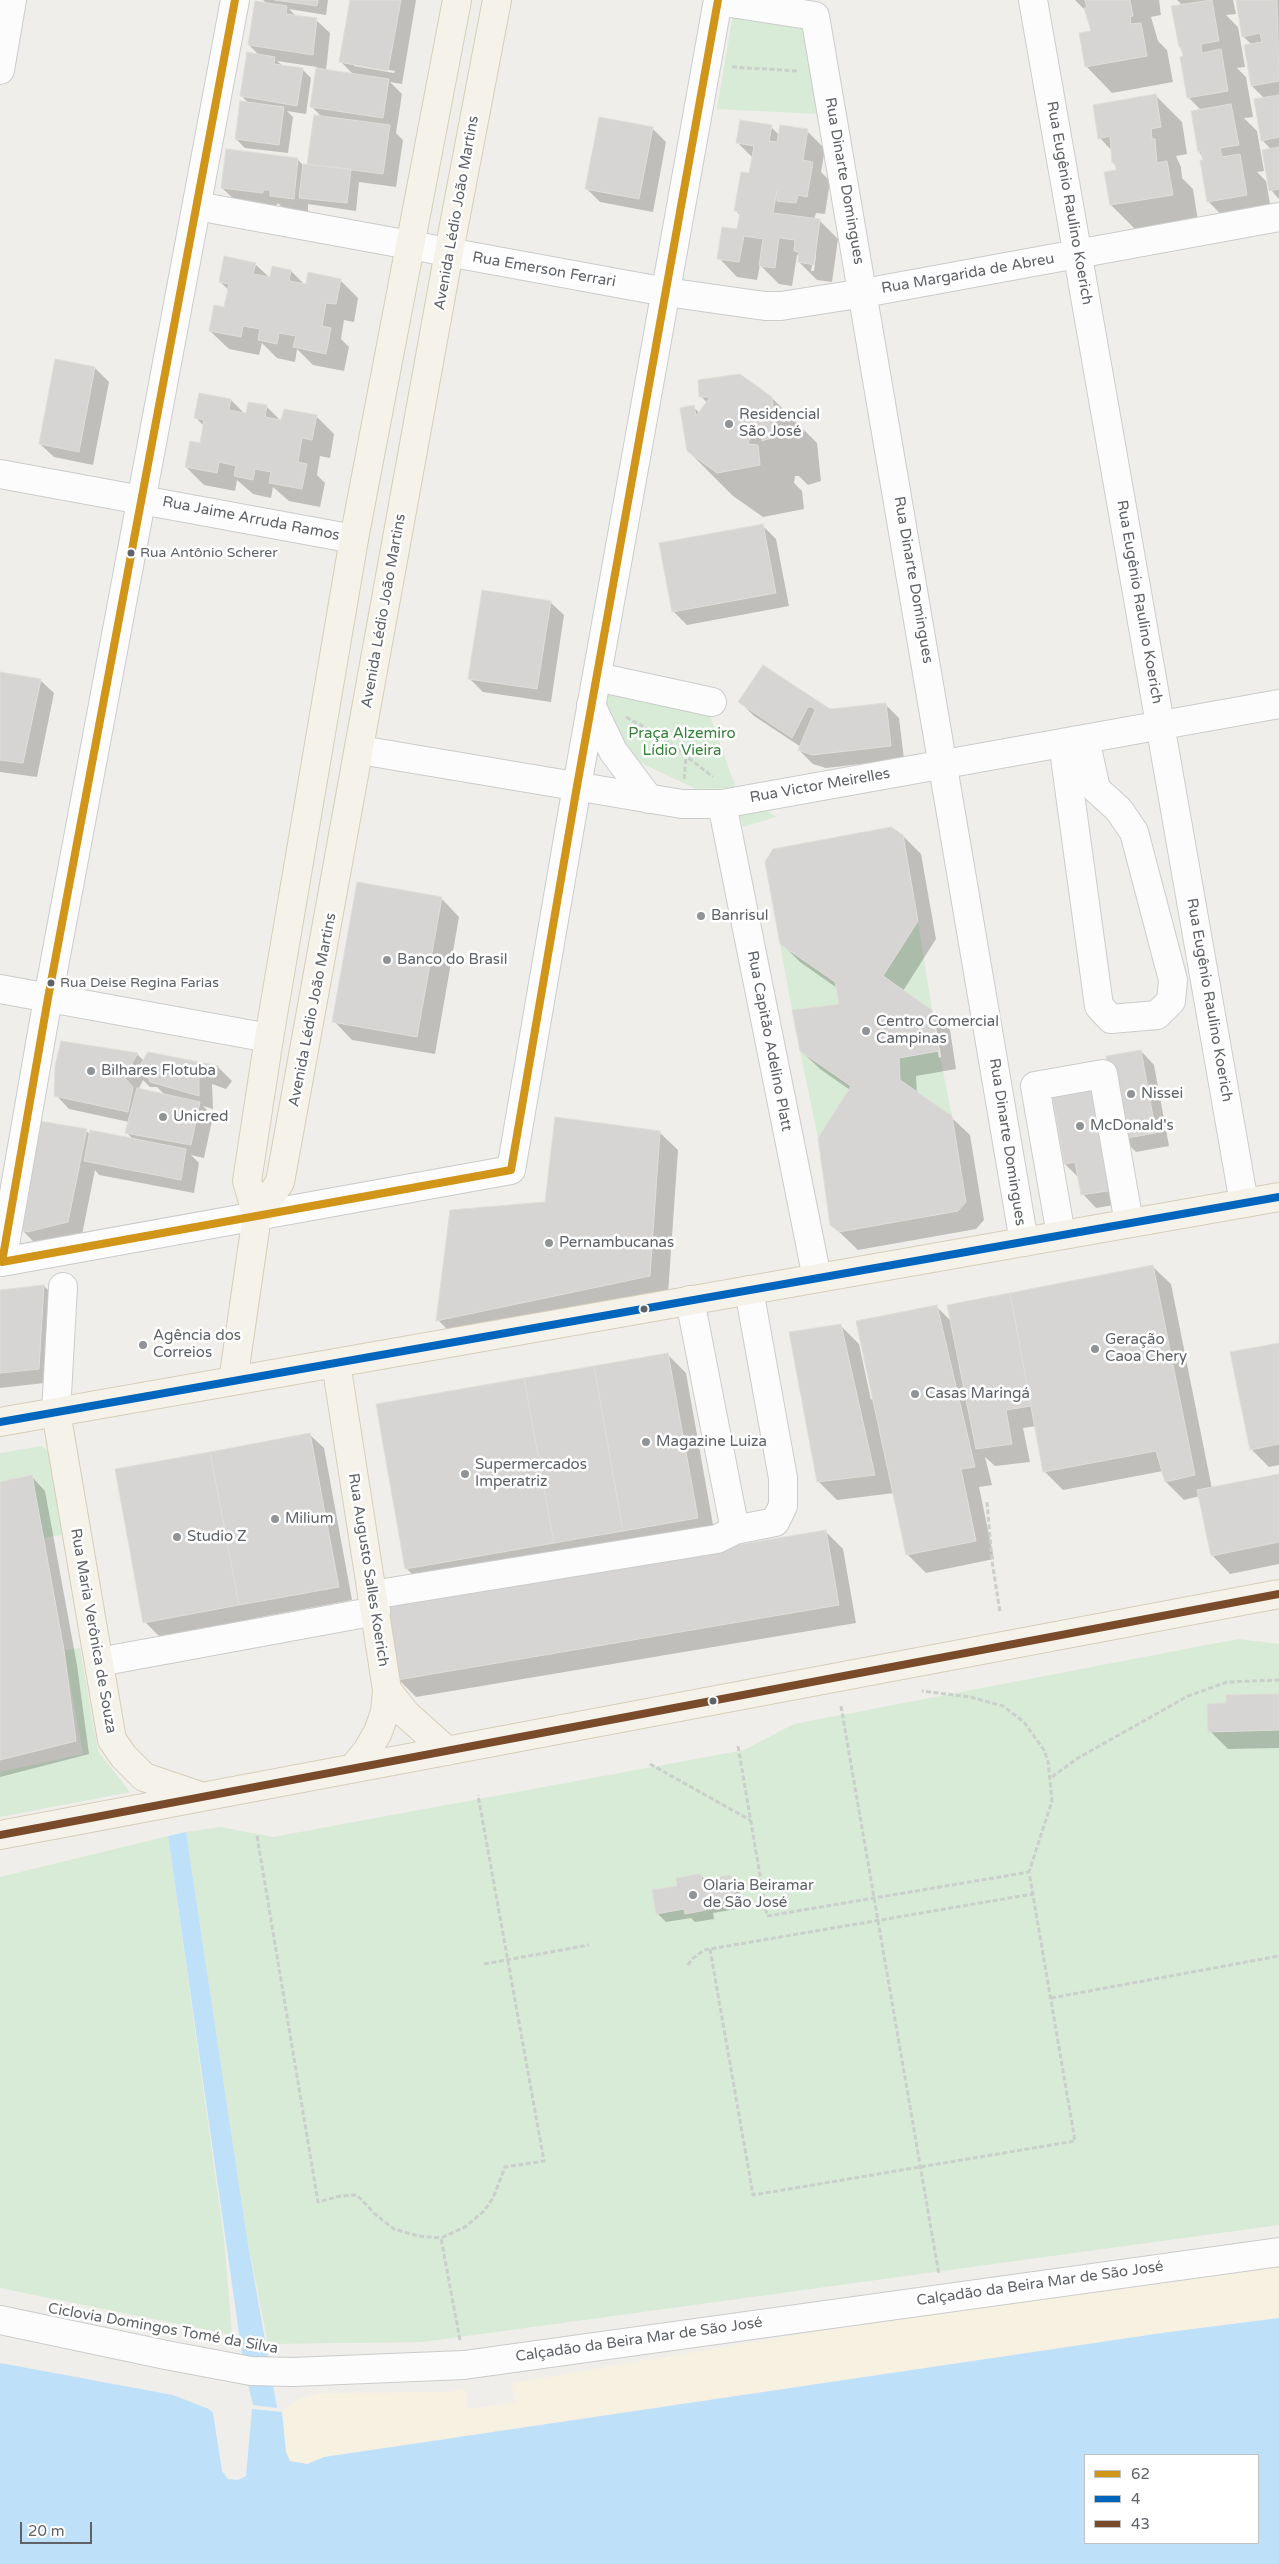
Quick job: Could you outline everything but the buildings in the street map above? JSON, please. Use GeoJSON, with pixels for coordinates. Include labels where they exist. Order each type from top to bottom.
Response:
{"type":"FeatureCollection","features":[{"type":"Feature","properties":{"kind":"main road","name":"Avenida Lédio João Martins"},"geometry":{"type":"LineString","coordinates":[[233,1381],[257,1216],[247,1181],[269,1038],[354,539],[457,0]]}},
{"type":"Feature","properties":{"kind":"main road","name":"Avenida Lédio João Martins"},"geometry":{"type":"LineString","coordinates":[[257,1216],[280,1182],[360,750],[448,253],[496,0]]}},
{"type":"Feature","properties":{"kind":"main road"},"geometry":{"type":"LineString","coordinates":[[0,1422],[1279,1197]]}},
{"type":"Feature","properties":{"kind":"main road","name":"Rua Augusto Salles Koerich"},"geometry":{"type":"LineString","coordinates":[[336,1363],[387,1690],[385,1712],[378,1732],[367,1752],[353,1768]]}},
{"type":"Feature","properties":{"kind":"main road","name":"Rua Maria Verônica de Souza"},"geometry":{"type":"LineString","coordinates":[[56,1412],[112,1740],[124,1757],[144,1777],[203,1797]]}},
{"type":"Feature","properties":{"kind":"main road"},"geometry":{"type":"LineString","coordinates":[[0,1835],[1279,1594]]}},
{"type":"Feature","properties":{"kind":"main road"},"geometry":{"type":"LineString","coordinates":[[387,1690],[406,1714],[447,1751]]}},
{"type":"Feature","properties":{"kind":"street"},"geometry":{"type":"LineString","coordinates":[[0,70],[12,0]]}},
{"type":"Feature","properties":{"kind":"street"},"geometry":{"type":"LineString","coordinates":[[235,0],[48,998],[2,1262],[511,1170],[577,786],[718,1]]}},
{"type":"Feature","properties":{"kind":"street","name":"Rua Eugênio Raulino Koerich"},"geometry":{"type":"LineString","coordinates":[[1033,0],[1244,1203]]}},
{"type":"Feature","properties":{"kind":"street","name":"Rua Dinarte Domingues"},"geometry":{"type":"LineString","coordinates":[[718,1],[815,16],[864,294],[1024,1242]]}},
{"type":"Feature","properties":{"kind":"street","name":"Rua Emerson Ferrari"},"geometry":{"type":"LineString","coordinates":[[197,206],[666,292],[765,306],[781,306],[864,294]]}},
{"type":"Feature","properties":{"kind":"street","name":"Rua Margarida de Abreu"},"geometry":{"type":"LineString","coordinates":[[864,294],[1279,217]]}},
{"type":"Feature","properties":{"kind":"street","name":"Rua Jaime Arruda Ramos"},"geometry":{"type":"LineString","coordinates":[[0,474],[354,539]]}},
{"type":"Feature","properties":{"kind":"street"},"geometry":{"type":"LineString","coordinates":[[597,677],[712,702]]}},
{"type":"Feature","properties":{"kind":"street","name":"Rua Victor Meirelles"},"geometry":{"type":"LineString","coordinates":[[360,750],[682,804],[720,792],[944,764],[1279,704]]}},
{"type":"Feature","properties":{"kind":"street"},"geometry":{"type":"LineString","coordinates":[[592,705],[613,751],[649,799]]}},
{"type":"Feature","properties":{"kind":"street"},"geometry":{"type":"LineString","coordinates":[[1074,741],[1083,791],[1099,1006],[1111,1019],[1157,1016],[1171,1001],[1173,980],[1137,841],[1134,832],[1119,810],[1083,791]]}},
{"type":"Feature","properties":{"kind":"street","name":"Rua Capitão Adelino Platt"},"geometry":{"type":"LineString","coordinates":[[720,792],[817,1278]]}},
{"type":"Feature","properties":{"kind":"street"},"geometry":{"type":"LineString","coordinates":[[0,989],[269,1038]]}},
{"type":"Feature","properties":{"kind":"street"},"geometry":{"type":"LineString","coordinates":[[1061,1235],[1035,1086],[1103,1074],[1129,1223]]}},
{"type":"Feature","properties":{"kind":"street"},"geometry":{"type":"LineString","coordinates":[[56,1412],[63,1287]]}},
{"type":"Feature","properties":{"kind":"street"},"geometry":{"type":"LineString","coordinates":[[99,1662],[374,1603],[717,1539],[735,1530],[775,1522],[783,1506],[783,1478],[749,1290]]}},
{"type":"Feature","properties":{"kind":"street"},"geometry":{"type":"LineString","coordinates":[[690,1300],[735,1530]]}},
{"type":"Feature","properties":{"kind":"street","name":"Calçadão da Beira Mar de São José"},"geometry":{"type":"LineString","coordinates":[[0,2320],[251,2371],[294,2372],[464,2365],[1279,2252]]}},
{"type":"Feature","properties":{"kind":"path"},"geometry":{"type":"LineString","coordinates":[[729,67],[806,72]]}},
{"type":"Feature","properties":{"kind":"path"},"geometry":{"type":"LineString","coordinates":[[622,713],[634,723],[663,738],[720,792]]}},
{"type":"Feature","properties":{"kind":"path"},"geometry":{"type":"LineString","coordinates":[[987,1502],[992,1561],[1000,1612]]}},
{"type":"Feature","properties":{"kind":"path"},"geometry":{"type":"LineString","coordinates":[[1052,1777],[1087,1753],[1188,1696],[1227,1682],[1279,1680]]}},
{"type":"Feature","properties":{"kind":"path"},"geometry":{"type":"LineString","coordinates":[[710,1949],[753,2196],[1075,2141],[1029,1872],[1052,1801],[1052,1777],[1044,1750],[1024,1722],[1003,1706],[970,1697],[922,1691]]}},
{"type":"Feature","properties":{"kind":"path"},"geometry":{"type":"LineString","coordinates":[[841,1706],[943,2298]]}},
{"type":"Feature","properties":{"kind":"path"},"geometry":{"type":"LineString","coordinates":[[738,1746],[767,1916],[1029,1872]]}},
{"type":"Feature","properties":{"kind":"path"},"geometry":{"type":"LineString","coordinates":[[650,1764],[750,1820]]}},
{"type":"Feature","properties":{"kind":"path"},"geometry":{"type":"LineString","coordinates":[[257,1836],[318,2202],[340,2196],[357,2195],[376,2215],[394,2228],[418,2236],[441,2238],[465,2227],[484,2211],[493,2198],[505,2167],[544,2161],[478,1795]]}},
{"type":"Feature","properties":{"kind":"path"},"geometry":{"type":"LineString","coordinates":[[688,1965],[698,1954],[710,1949],[1033,1894]]}},
{"type":"Feature","properties":{"kind":"path"},"geometry":{"type":"LineString","coordinates":[[484,1964],[589,1945]]}},
{"type":"Feature","properties":{"kind":"path"},"geometry":{"type":"LineString","coordinates":[[1051,1998],[1279,1956]]}},
{"type":"Feature","properties":{"kind":"path"},"geometry":{"type":"LineString","coordinates":[[441,2238],[464,2365]]}},
{"type":"Feature","properties":{"kind":"green space"},"geometry":{"type":"Polygon","coordinates":[[[733,14],[804,25],[818,114],[717,109],[733,14]]]}},
{"type":"Feature","properties":{"kind":"green space","name":"Praça Alzemiro Lídio Vieira"},"geometry":{"type":"Polygon","coordinates":[[[609,690],[709,713],[736,788],[696,789],[639,762],[616,734],[605,712],[609,690]]]}},
{"type":"Feature","properties":{"kind":"green space"},"geometry":{"type":"Polygon","coordinates":[[[763,808],[776,817],[743,827],[739,813],[763,808]]]}},
{"type":"Feature","properties":{"kind":"green space"},"geometry":{"type":"Polygon","coordinates":[[[918,921],[932,1010],[883,976],[918,921]]]}},
{"type":"Feature","properties":{"kind":"green space"},"geometry":{"type":"Polygon","coordinates":[[[780,944],[835,982],[839,1004],[792,1010],[780,944]]]}},
{"type":"Feature","properties":{"kind":"green space"},"geometry":{"type":"Polygon","coordinates":[[[800,1051],[851,1086],[818,1138],[800,1051]]]}},
{"type":"Feature","properties":{"kind":"green space"},"geometry":{"type":"Polygon","coordinates":[[[939,1051],[952,1116],[900,1080],[899,1058],[939,1051]]]}},
{"type":"Feature","properties":{"kind":"green space"},"geometry":{"type":"Polygon","coordinates":[[[42,1446],[49,1452],[62,1535],[43,1538],[32,1476],[0,1482],[0,1453],[42,1446]]]}},
{"type":"Feature","properties":{"kind":"green space"},"geometry":{"type":"Polygon","coordinates":[[[1238,1639],[1279,1644],[1279,2225],[423,2342],[268,2344],[247,2238],[186,1832],[221,1827],[273,1837],[744,1750],[794,1724],[1238,1639]]]}},
{"type":"Feature","properties":{"kind":"green space"},"geometry":{"type":"Polygon","coordinates":[[[80,1648],[98,1751],[130,1792],[0,1817],[0,1772],[83,1754],[64,1650],[80,1648]]]}},
{"type":"Feature","properties":{"kind":"green space"},"geometry":{"type":"Polygon","coordinates":[[[168,1836],[224,2238],[232,2335],[0,2288],[0,1877],[168,1836]]]}},
{"type":"Feature","properties":{"kind":"sand"},"geometry":{"type":"Polygon","coordinates":[[[1279,2266],[1279,2318],[1162,2333],[324,2457],[307,2464],[290,2461],[286,2452],[282,2412],[299,2399],[320,2393],[447,2392],[465,2389],[468,2409],[516,2402],[511,2383],[921,2314],[1279,2266]]]}},
{"type":"Feature","properties":{"kind":"water"},"geometry":{"type":"Polygon","coordinates":[[[186,1832],[247,2238],[277,2408],[253,2405],[244,2368],[168,1836],[186,1832]]]}},
{"type":"Feature","properties":{"kind":"water"},"geometry":{"type":"Polygon","coordinates":[[[1279,2318],[1279,2564],[0,2564],[0,2363],[173,2395],[209,2409],[213,2413],[222,2471],[228,2479],[238,2480],[246,2476],[252,2409],[282,2412],[286,2452],[290,2461],[307,2464],[324,2457],[1162,2333],[1279,2318]]]}},
{"type":"Feature","properties":{"kind":"transit line","name":"62"},"geometry":{"type":"LineString","coordinates":[[235,0],[48,998],[2,1262],[511,1170],[577,786],[718,0]]}},
{"type":"Feature","properties":{"kind":"transit line","name":"4"},"geometry":{"type":"LineString","coordinates":[[0,1422],[1279,1197]]}},
{"type":"Feature","properties":{"kind":"transit line","name":"43"},"geometry":{"type":"LineString","coordinates":[[0,1835],[1279,1594]]}},
{"type":"Feature","properties":{"kind":"place","name":"Residencial São José"},"geometry":{"type":"Point","coordinates":[729,424]}},
{"type":"Feature","properties":{"kind":"place","name":"Rua Antônio Scherer"},"geometry":{"type":"Point","coordinates":[131,553]}},
{"type":"Feature","properties":{"kind":"place","name":"Banrisul"},"geometry":{"type":"Point","coordinates":[701,916]}},
{"type":"Feature","properties":{"kind":"place","name":"Banco do Brasil"},"geometry":{"type":"Point","coordinates":[387,960]}},
{"type":"Feature","properties":{"kind":"place","name":"Rua Deise Regina Farias"},"geometry":{"type":"Point","coordinates":[51,983]}},
{"type":"Feature","properties":{"kind":"place","name":"Centro Comercial Campinas"},"geometry":{"type":"Point","coordinates":[866,1031]}},
{"type":"Feature","properties":{"kind":"place","name":"Bilhares Flotuba"},"geometry":{"type":"Point","coordinates":[91,1071]}},
{"type":"Feature","properties":{"kind":"place","name":"Nissei"},"geometry":{"type":"Point","coordinates":[1131,1094]}},
{"type":"Feature","properties":{"kind":"place","name":"Unicred"},"geometry":{"type":"Point","coordinates":[163,1117]}},
{"type":"Feature","properties":{"kind":"place","name":"McDonald's"},"geometry":{"type":"Point","coordinates":[1080,1126]}},
{"type":"Feature","properties":{"kind":"place","name":"Pernambucanas"},"geometry":{"type":"Point","coordinates":[549,1243]}},
{"type":"Feature","properties":{"kind":"place","name":"Agência dos Correios"},"geometry":{"type":"Point","coordinates":[143,1345]}},
{"type":"Feature","properties":{"kind":"place","name":"Geração Caoa Chery"},"geometry":{"type":"Point","coordinates":[1095,1349]}},
{"type":"Feature","properties":{"kind":"place","name":"Casas Maringá"},"geometry":{"type":"Point","coordinates":[915,1394]}},
{"type":"Feature","properties":{"kind":"place","name":"Magazine Luiza"},"geometry":{"type":"Point","coordinates":[646,1442]}},
{"type":"Feature","properties":{"kind":"place","name":"Supermercados Imperatriz"},"geometry":{"type":"Point","coordinates":[465,1474]}},
{"type":"Feature","properties":{"kind":"place","name":"Milium"},"geometry":{"type":"Point","coordinates":[275,1519]}},
{"type":"Feature","properties":{"kind":"place","name":"Studio Z"},"geometry":{"type":"Point","coordinates":[177,1537]}},
{"type":"Feature","properties":{"kind":"place","name":"Olaria Beiramar de São José"},"geometry":{"type":"Point","coordinates":[693,1895]}}]}
